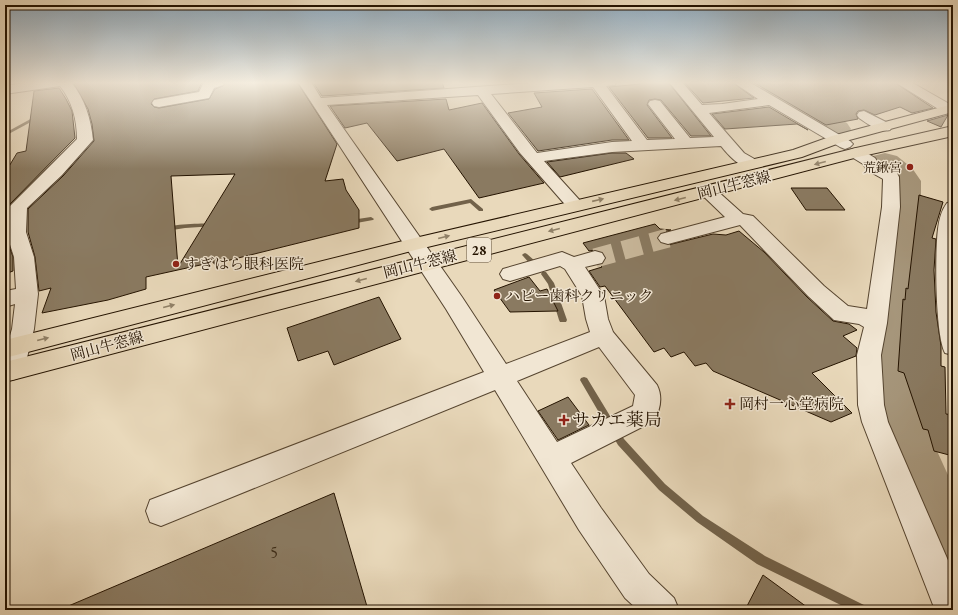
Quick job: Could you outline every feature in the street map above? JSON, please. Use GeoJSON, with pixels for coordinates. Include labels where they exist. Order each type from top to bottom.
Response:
{"type":"FeatureCollection","features":[{"type":"Feature","properties":{"kind":"main road"},"geometry":{"type":"LineString","coordinates":[[846,145],[885,127],[952,112]]}},
{"type":"Feature","properties":{"kind":"main road","name":"岡山牛窓線"},"geometry":{"type":"LineString","coordinates":[[12,347],[714,186],[952,112]]}},
{"type":"Feature","properties":{"kind":"main road","name":"岡山牛窓線"},"geometry":{"type":"LineString","coordinates":[[8,371],[421,253],[575,205],[714,186],[752,164],[799,153],[846,145],[953,131]]}},
{"type":"Feature","properties":{"kind":"street"},"geometry":{"type":"LineString","coordinates":[[8,371],[12,347],[24,322],[27,294],[24,257],[16,232],[18,207],[56,171],[85,140],[84,122],[80,111]]}},
{"type":"Feature","properties":{"kind":"street"},"geometry":{"type":"LineString","coordinates":[[323,111],[421,253],[501,376],[590,519],[637,586],[662,610]]}},
{"type":"Feature","properties":{"kind":"street"},"geometry":{"type":"LineString","coordinates":[[496,111],[533,158],[575,205]]}},
{"type":"Feature","properties":{"kind":"street"},"geometry":{"type":"LineString","coordinates":[[621,111],[643,146]]}},
{"type":"Feature","properties":{"kind":"street"},"geometry":{"type":"LineString","coordinates":[[660,111],[686,143]]}},
{"type":"Feature","properties":{"kind":"street"},"geometry":{"type":"LineString","coordinates":[[699,111],[738,156],[752,164]]}},
{"type":"Feature","properties":{"kind":"street"},"geometry":{"type":"LineString","coordinates":[[788,111],[846,145],[869,161],[873,166],[891,177],[891,207],[876,322],[869,355],[872,406],[875,422],[952,610]]}},
{"type":"Feature","properties":{"kind":"street"},"geometry":{"type":"LineString","coordinates":[[864,115],[885,127]]}},
{"type":"Feature","properties":{"kind":"street"},"geometry":{"type":"LineString","coordinates":[[533,158],[612,147],[725,141]]}},
{"type":"Feature","properties":{"kind":"street"},"geometry":{"type":"LineString","coordinates":[[714,186],[742,220],[842,314],[863,316],[876,322]]}},
{"type":"Feature","properties":{"kind":"street"},"geometry":{"type":"LineString","coordinates":[[953,206],[948,220],[946,238],[948,314],[953,346]]}},
{"type":"Feature","properties":{"kind":"street"},"geometry":{"type":"LineString","coordinates":[[668,238],[742,220]]}},
{"type":"Feature","properties":{"kind":"street"},"geometry":{"type":"LineString","coordinates":[[572,264],[595,258]]}},
{"type":"Feature","properties":{"kind":"street"},"geometry":{"type":"LineString","coordinates":[[510,274],[562,260],[572,264],[593,296],[597,319],[603,336],[648,393],[645,413],[552,458]]}},
{"type":"Feature","properties":{"kind":"street"},"geometry":{"type":"LineString","coordinates":[[5,299],[27,294]]}},
{"type":"Feature","properties":{"kind":"street"},"geometry":{"type":"LineString","coordinates":[[161,511],[603,336]]}},
{"type":"Feature","properties":{"kind":"building"},"geometry":{"type":"Polygon","coordinates":[[[31,111],[72,111],[75,138],[8,206],[5,228],[5,173],[17,153],[26,151],[31,111]]]}},
{"type":"Feature","properties":{"kind":"building"},"geometry":{"type":"Polygon","coordinates":[[[88,111],[316,111],[337,144],[325,181],[343,179],[346,190],[359,210],[359,228],[214,264],[214,262],[146,277],[146,289],[108,300],[42,313],[51,288],[39,291],[35,257],[28,232],[28,209],[63,176],[94,141],[88,111]],[[235,174],[171,176],[178,267],[235,174]]]}},
{"type":"Feature","properties":{"kind":"building"},"geometry":{"type":"Polygon","coordinates":[[[333,111],[488,111],[519,154],[544,183],[479,198],[444,149],[397,161],[367,123],[345,128],[333,111]]]}},
{"type":"Feature","properties":{"kind":"building"},"geometry":{"type":"Polygon","coordinates":[[[521,111],[608,111],[629,140],[612,140],[538,151],[508,113],[521,111]]]}},
{"type":"Feature","properties":{"kind":"building"},"geometry":{"type":"Polygon","coordinates":[[[627,111],[651,111],[672,138],[648,138],[627,111]]]}},
{"type":"Feature","properties":{"kind":"building"},"geometry":{"type":"Polygon","coordinates":[[[670,111],[691,111],[711,136],[691,136],[670,111]]]}},
{"type":"Feature","properties":{"kind":"building"},"geometry":{"type":"Polygon","coordinates":[[[739,111],[775,111],[808,130],[797,124],[725,129],[712,114],[739,111]]]}},
{"type":"Feature","properties":{"kind":"building"},"geometry":{"type":"Polygon","coordinates":[[[802,111],[860,111],[856,114],[858,119],[826,125],[802,111]]]}},
{"type":"Feature","properties":{"kind":"building"},"geometry":{"type":"Polygon","coordinates":[[[866,111],[888,111],[875,115],[866,111]]]}},
{"type":"Feature","properties":{"kind":"building"},"geometry":{"type":"Polygon","coordinates":[[[907,111],[922,111],[912,113],[907,111]]]}},
{"type":"Feature","properties":{"kind":"building"},"geometry":{"type":"Polygon","coordinates":[[[948,115],[941,127],[927,121],[948,115]]]}},
{"type":"Feature","properties":{"kind":"building"},"geometry":{"type":"Polygon","coordinates":[[[612,153],[626,153],[634,159],[560,177],[547,162],[612,153]]]}},
{"type":"Feature","properties":{"kind":"building"},"geometry":{"type":"Polygon","coordinates":[[[791,188],[827,188],[845,210],[806,210],[791,188]]]}},
{"type":"Feature","properties":{"kind":"building"},"geometry":{"type":"Polygon","coordinates":[[[919,195],[943,202],[932,238],[936,239],[934,270],[936,312],[941,346],[941,366],[945,367],[946,414],[953,415],[953,456],[934,451],[928,430],[923,429],[904,373],[898,371],[903,299],[905,300],[906,288],[908,289],[919,195]]]}},
{"type":"Feature","properties":{"kind":"building"},"geometry":{"type":"Polygon","coordinates":[[[655,224],[660,229],[671,230],[661,233],[656,238],[661,243],[668,245],[713,234],[726,235],[739,231],[764,252],[807,297],[833,321],[849,324],[857,330],[843,336],[857,348],[856,356],[812,373],[852,413],[831,422],[713,371],[706,363],[695,366],[684,352],[671,357],[664,348],[654,352],[605,286],[600,287],[589,271],[602,267],[600,265],[603,264],[606,259],[603,252],[595,250],[589,251],[583,243],[655,224]]]}},
{"type":"Feature","properties":{"kind":"building"},"geometry":{"type":"Polygon","coordinates":[[[5,234],[13,257],[13,271],[5,274],[5,234]]]}},
{"type":"Feature","properties":{"kind":"building"},"geometry":{"type":"Polygon","coordinates":[[[529,277],[540,291],[547,289],[558,311],[510,312],[494,290],[529,277]]]}},
{"type":"Feature","properties":{"kind":"building"},"geometry":{"type":"Polygon","coordinates":[[[379,297],[401,339],[334,365],[328,351],[298,361],[287,328],[379,297]]]}},
{"type":"Feature","properties":{"kind":"building","name":"サカエ薬局"},"geometry":{"type":"Polygon","coordinates":[[[568,397],[589,425],[558,440],[538,411],[568,397]]]}},
{"type":"Feature","properties":{"kind":"building"},"geometry":{"type":"Polygon","coordinates":[[[334,493],[368,610],[59,610],[334,493]]]}},
{"type":"Feature","properties":{"kind":"building"},"geometry":{"type":"Polygon","coordinates":[[[763,575],[811,610],[745,610],[763,575]]]}},
{"type":"Feature","properties":{"kind":"waterway"},"geometry":{"type":"LineString","coordinates":[[801,111],[836,129]]}},
{"type":"Feature","properties":{"kind":"waterway"},"geometry":{"type":"LineString","coordinates":[[5,135],[38,117]]}},
{"type":"Feature","properties":{"kind":"waterway"},"geometry":{"type":"LineString","coordinates":[[885,163],[900,175],[904,181],[900,263],[885,359],[909,452],[953,559]]}},
{"type":"Feature","properties":{"kind":"waterway"},"geometry":{"type":"LineString","coordinates":[[432,209],[471,201],[481,210]]}},
{"type":"Feature","properties":{"kind":"waterway"},"geometry":{"type":"LineString","coordinates":[[351,222],[371,219]]}},
{"type":"Feature","properties":{"kind":"waterway"},"geometry":{"type":"LineString","coordinates":[[166,229],[185,226],[213,225]]}},
{"type":"Feature","properties":{"kind":"waterway"},"geometry":{"type":"LineString","coordinates":[[525,255],[533,263]]}},
{"type":"Feature","properties":{"kind":"waterway"},"geometry":{"type":"LineString","coordinates":[[544,274],[551,283],[563,320]]}},
{"type":"Feature","properties":{"kind":"waterway"},"geometry":{"type":"LineString","coordinates":[[584,380],[621,442],[662,487],[700,519],[761,560],[862,610]]}},
{"type":"Feature","properties":{"kind":"tunnel"},"geometry":{"type":"LineString","coordinates":[[595,258],[668,238]]}},
{"type":"Feature","properties":{"kind":"place","name":"荒鍬宮"},"geometry":{"type":"Point","coordinates":[910,167]}},
{"type":"Feature","properties":{"kind":"place","name":"すぎはら眼科医院"},"geometry":{"type":"Point","coordinates":[176,264]}},
{"type":"Feature","properties":{"kind":"place","name":"ハピー歯科クリニック"},"geometry":{"type":"Point","coordinates":[497,296]}},
{"type":"Feature","properties":{"kind":"place","name":"岡村一心堂病院"},"geometry":{"type":"Point","coordinates":[730,404]}},
{"type":"Feature","properties":{"kind":"place","name":"サカエ薬局"},"geometry":{"type":"Point","coordinates":[564,420]}}]}
